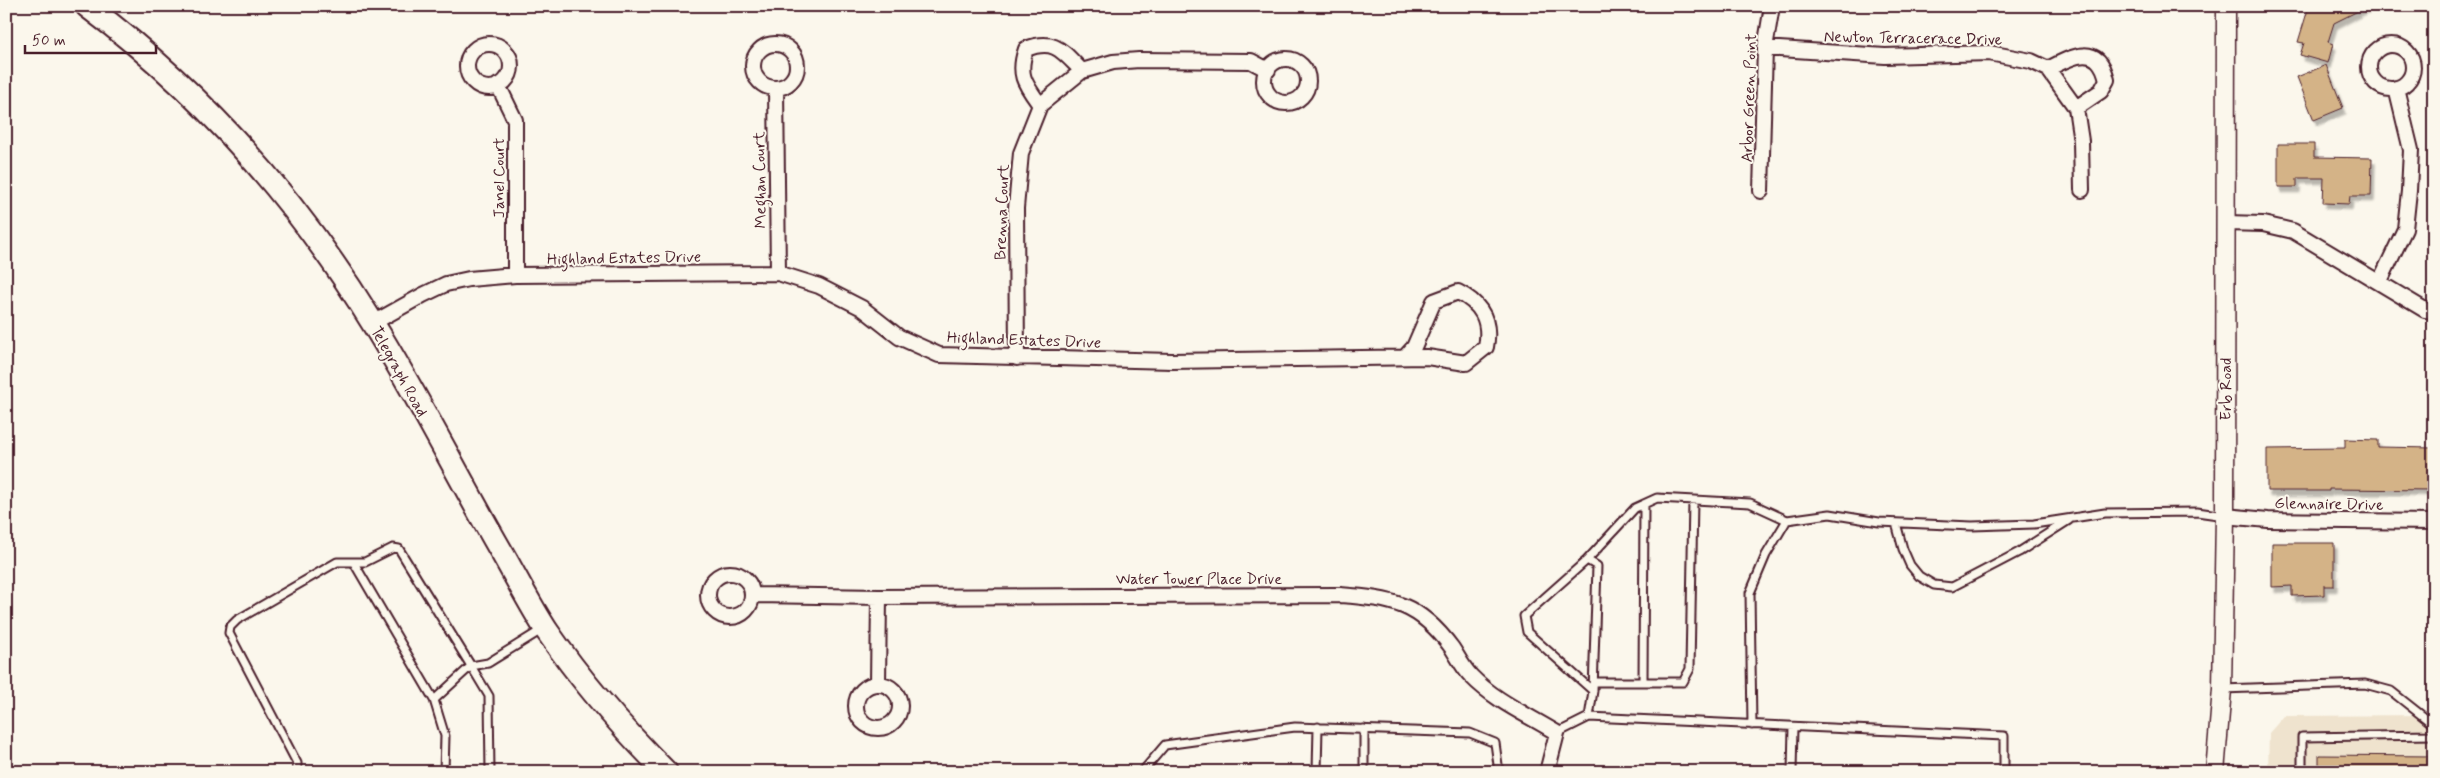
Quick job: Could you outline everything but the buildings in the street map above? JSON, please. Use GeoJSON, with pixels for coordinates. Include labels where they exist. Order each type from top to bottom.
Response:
{"type":"FeatureCollection","features":[{"type":"Feature","properties":{"kind":"main road","name":"Telegraph Road"},"geometry":{"type":"LineString","coordinates":[[97,9],[182,85],[248,154],[286,199],[338,267],[374,323],[546,628],[605,708],[666,772]]}},
{"type":"Feature","properties":{"kind":"street","name":"Arbor Green Point"},"geometry":{"type":"LineString","coordinates":[[1762,191],[1765,48],[1772,6]]}},
{"type":"Feature","properties":{"kind":"street","name":"Erb Road"},"geometry":{"type":"LineString","coordinates":[[2215,772],[2222,689],[2225,516],[2226,6]]}},
{"type":"Feature","properties":{"kind":"street"},"geometry":{"type":"LineString","coordinates":[[1040,105],[1024,83],[1021,64],[1026,49],[1041,43],[1059,49],[1082,70]]}},
{"type":"Feature","properties":{"kind":"street","name":"Newton Terracerace Drive"},"geometry":{"type":"LineString","coordinates":[[1765,48],[1885,56],[1989,53],[2031,61],[2048,69]]}},
{"type":"Feature","properties":{"kind":"street"},"geometry":{"type":"LineString","coordinates":[[2076,108],[2102,91],[2107,80],[2104,66],[2096,57],[2079,55],[2048,69],[2076,108],[2081,141],[2082,190]]}},
{"type":"Feature","properties":{"kind":"street","name":"Brenna Court"},"geometry":{"type":"LineString","coordinates":[[1017,358],[1017,199],[1021,154],[1040,105],[1082,70],[1113,62],[1139,60],[1251,61],[1268,70]]}},
{"type":"Feature","properties":{"kind":"street","name":"Janel Court"},"geometry":{"type":"LineString","coordinates":[[498,86],[515,120],[515,275]]}},
{"type":"Feature","properties":{"kind":"street","name":"Meghan Court"},"geometry":{"type":"LineString","coordinates":[[776,88],[778,273]]}},
{"type":"Feature","properties":{"kind":"street"},"geometry":{"type":"LineString","coordinates":[[2380,281],[2405,230],[2409,191],[2411,150],[2396,88]]}},
{"type":"Feature","properties":{"kind":"street"},"geometry":{"type":"LineString","coordinates":[[2226,223],[2262,224],[2293,230],[2425,310],[2434,311]]}},
{"type":"Feature","properties":{"kind":"street","name":"Highland Estates Drive"},"geometry":{"type":"LineString","coordinates":[[374,323],[446,284],[469,279],[515,275],[778,273],[819,286],[862,308],[898,337],[939,354],[1017,358],[1172,361],[1427,357],[1466,363],[1486,347],[1489,333],[1483,313],[1473,299],[1458,292],[1434,301],[1414,347],[1405,357]]}},
{"type":"Feature","properties":{"kind":"street","name":"Glennaire Drive"},"geometry":{"type":"LineString","coordinates":[[2225,516],[2268,520],[2434,522]]}},
{"type":"Feature","properties":{"kind":"street","name":"Water Tower Place Drive"},"geometry":{"type":"LineString","coordinates":[[752,595],[879,597],[1340,595],[1378,598],[1409,607],[1429,620],[1451,647],[1470,676],[1501,701],[1556,733]]}},
{"type":"Feature","properties":{"kind":"street"},"geometry":{"type":"LineString","coordinates":[[878,684],[879,597]]}},
{"type":"Feature","properties":{"kind":"street"},"geometry":{"type":"LineString","coordinates":[[1547,772],[1556,733]]}},
{"type":"Feature","properties":{"kind":"lane"},"geometry":{"type":"LineString","coordinates":[[1594,691],[1528,632],[1524,616],[1586,560],[1635,508],[1657,498],[1750,503],[1787,520],[1830,514],[1896,523],[1972,526],[2034,524],[2104,513],[2197,512],[2225,516]]}},
{"type":"Feature","properties":{"kind":"lane"},"geometry":{"type":"LineString","coordinates":[[1594,682],[1683,682],[1690,669],[1693,500]]}},
{"type":"Feature","properties":{"kind":"lane"},"geometry":{"type":"LineString","coordinates":[[1643,682],[1644,504]]}},
{"type":"Feature","properties":{"kind":"lane"},"geometry":{"type":"LineString","coordinates":[[1896,523],[1906,557],[1919,576],[1934,585],[1952,587],[2019,552],[2071,518]]}},
{"type":"Feature","properties":{"kind":"lane"},"geometry":{"type":"LineString","coordinates":[[1752,725],[1750,593],[1766,555],[1787,520]]}},
{"type":"Feature","properties":{"kind":"lane"},"geometry":{"type":"LineString","coordinates":[[297,772],[297,763],[229,633],[230,626],[237,620],[337,562],[365,562],[393,548],[399,548],[489,696],[490,772]]}},
{"type":"Feature","properties":{"kind":"lane"},"geometry":{"type":"LineString","coordinates":[[1586,560],[1596,566],[1594,691],[1589,717]]}},
{"type":"Feature","properties":{"kind":"lane"},"geometry":{"type":"LineString","coordinates":[[354,563],[434,700],[445,736],[444,772]]}},
{"type":"Feature","properties":{"kind":"lane"},"geometry":{"type":"LineString","coordinates":[[434,700],[470,666],[488,663],[546,628]]}},
{"type":"Feature","properties":{"kind":"lane"},"geometry":{"type":"LineString","coordinates":[[2222,689],[2365,684],[2391,691],[2434,724]]}},
{"type":"Feature","properties":{"kind":"lane"},"geometry":{"type":"LineString","coordinates":[[1556,733],[1589,717],[2004,736],[2004,772]]}},
{"type":"Feature","properties":{"kind":"lane"},"geometry":{"type":"LineString","coordinates":[[1142,772],[1165,745],[1295,727],[1318,727],[1470,733],[1495,743],[1499,772]]}},
{"type":"Feature","properties":{"kind":"lane"},"geometry":{"type":"LineString","coordinates":[[1317,772],[1318,727]]}},
{"type":"Feature","properties":{"kind":"lane"},"geometry":{"type":"LineString","coordinates":[[1792,772],[1794,727]]}},
{"type":"Feature","properties":{"kind":"lane"},"geometry":{"type":"LineString","coordinates":[[1364,729],[1364,772]]}},
{"type":"Feature","properties":{"kind":"lane"},"geometry":{"type":"LineString","coordinates":[[2302,772],[2302,737],[2434,735]]}},
{"type":"Feature","properties":{"kind":"shaded area"},"geometry":{"type":"Polygon","coordinates":[[[2434,715],[2434,772],[2268,772],[2269,733],[2284,716],[2434,715]]]}}]}
